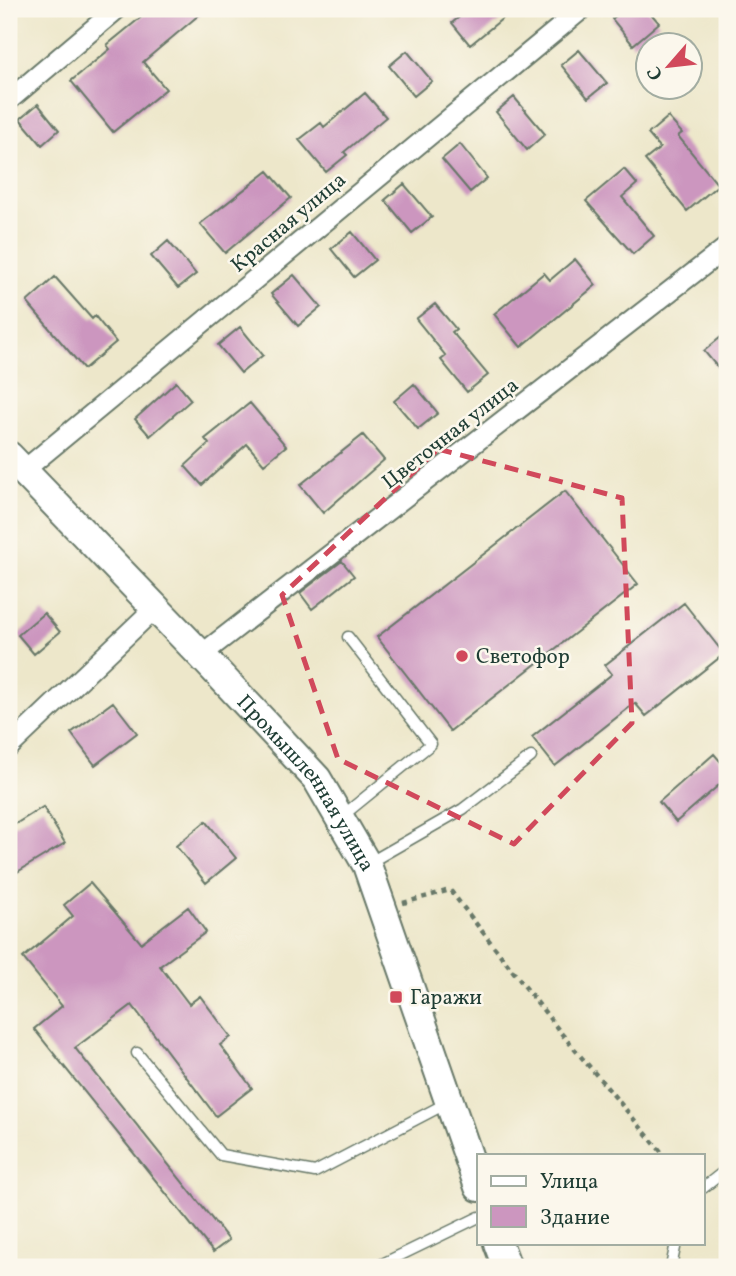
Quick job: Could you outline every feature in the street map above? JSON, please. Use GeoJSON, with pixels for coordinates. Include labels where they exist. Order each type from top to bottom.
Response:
{"type":"FeatureCollection","features":[{"type":"Feature","properties":{"kind":"main road","name":"Промышленная улица"},"geometry":{"type":"LineString","coordinates":[[16,464],[201,654],[317,779],[367,865],[477,1181]]}},
{"type":"Feature","properties":{"kind":"main road"},"geometry":{"type":"LineString","coordinates":[[498,1244],[507,1267]]}},
{"type":"Feature","properties":{"kind":"street"},"geometry":{"type":"LineString","coordinates":[[9,100],[117,9]]}},
{"type":"Feature","properties":{"kind":"street","name":"Красная улица"},"geometry":{"type":"LineString","coordinates":[[16,464],[582,9]]}},
{"type":"Feature","properties":{"kind":"street","name":"Цветочная улица"},"geometry":{"type":"LineString","coordinates":[[201,654],[727,247]]}},
{"type":"Feature","properties":{"kind":"street"},"geometry":{"type":"LineString","coordinates":[[9,747],[155,608]]}},
{"type":"Feature","properties":{"kind":"lane"},"geometry":{"type":"LineString","coordinates":[[341,818],[431,744],[348,637]]}},
{"type":"Feature","properties":{"kind":"lane"},"geometry":{"type":"LineString","coordinates":[[367,865],[463,810],[531,757]]}},
{"type":"Feature","properties":{"kind":"lane"},"geometry":{"type":"LineString","coordinates":[[137,1053],[221,1155],[315,1172],[449,1102]]}},
{"type":"Feature","properties":{"kind":"lane"},"geometry":{"type":"LineString","coordinates":[[704,1187],[727,1169]]}},
{"type":"Feature","properties":{"kind":"lane"},"geometry":{"type":"LineString","coordinates":[[376,1267],[477,1218]]}},
{"type":"Feature","properties":{"kind":"lane"},"geometry":{"type":"LineString","coordinates":[[671,1267],[676,1244]]}},
{"type":"Feature","properties":{"kind":"path"},"geometry":{"type":"LineString","coordinates":[[383,908],[450,890],[561,1033],[663,1154]]}},
{"type":"Feature","properties":{"kind":"highlighted area"},"geometry":{"type":"Polygon","coordinates":[[[438,449],[622,498],[632,723],[514,844],[338,759],[282,595],[438,449]]]}},
{"type":"Feature","properties":{"kind":"building"},"geometry":{"type":"Polygon","coordinates":[[[151,9],[206,9],[143,62],[166,89],[113,132],[71,81],[110,49],[107,45],[151,9]]]}},
{"type":"Feature","properties":{"kind":"building"},"geometry":{"type":"Polygon","coordinates":[[[469,9],[514,9],[470,45],[452,23],[469,9]]]}},
{"type":"Feature","properties":{"kind":"building"},"geometry":{"type":"Polygon","coordinates":[[[624,9],[647,9],[659,23],[648,32],[634,32],[633,45],[612,19],[624,9]]]}},
{"type":"Feature","properties":{"kind":"building"},"geometry":{"type":"Polygon","coordinates":[[[579,50],[607,83],[588,98],[561,65],[579,50]]]}},
{"type":"Feature","properties":{"kind":"building"},"geometry":{"type":"Polygon","coordinates":[[[407,51],[432,81],[414,96],[389,66],[407,51]]]}},
{"type":"Feature","properties":{"kind":"building"},"geometry":{"type":"Polygon","coordinates":[[[365,93],[386,117],[344,152],[347,155],[326,172],[299,140],[321,123],[324,127],[365,93]]]}},
{"type":"Feature","properties":{"kind":"building"},"geometry":{"type":"Polygon","coordinates":[[[514,97],[545,134],[527,150],[496,112],[514,97]]]}},
{"type":"Feature","properties":{"kind":"building"},"geometry":{"type":"Polygon","coordinates":[[[38,104],[59,130],[42,145],[20,119],[38,104]]]}},
{"type":"Feature","properties":{"kind":"building"},"geometry":{"type":"Polygon","coordinates":[[[668,117],[682,133],[678,136],[718,185],[687,211],[645,160],[660,148],[648,134],[668,117]]]}},
{"type":"Feature","properties":{"kind":"building"},"geometry":{"type":"Polygon","coordinates":[[[460,144],[487,178],[470,192],[442,159],[460,144]]]}},
{"type":"Feature","properties":{"kind":"building"},"geometry":{"type":"Polygon","coordinates":[[[624,169],[637,184],[622,197],[654,236],[633,254],[586,201],[624,169]]]}},
{"type":"Feature","properties":{"kind":"building"},"geometry":{"type":"Polygon","coordinates":[[[268,171],[291,198],[225,253],[200,224],[268,171]]]}},
{"type":"Feature","properties":{"kind":"building"},"geometry":{"type":"Polygon","coordinates":[[[404,184],[432,217],[412,233],[385,200],[404,184]]]}},
{"type":"Feature","properties":{"kind":"building"},"geometry":{"type":"Polygon","coordinates":[[[352,232],[375,260],[354,277],[331,249],[352,232]]]}},
{"type":"Feature","properties":{"kind":"building"},"geometry":{"type":"Polygon","coordinates":[[[168,241],[196,274],[178,288],[151,256],[168,241]]]}},
{"type":"Feature","properties":{"kind":"building"},"geometry":{"type":"Polygon","coordinates":[[[575,259],[596,285],[521,347],[494,314],[544,273],[550,280],[575,259]]]}},
{"type":"Feature","properties":{"kind":"building"},"geometry":{"type":"Polygon","coordinates":[[[294,275],[321,307],[298,326],[271,294],[294,275]]]}},
{"type":"Feature","properties":{"kind":"building"},"geometry":{"type":"Polygon","coordinates":[[[55,277],[92,319],[95,316],[116,342],[84,369],[27,302],[55,277]]]}},
{"type":"Feature","properties":{"kind":"building"},"geometry":{"type":"Polygon","coordinates":[[[435,304],[456,329],[452,332],[488,375],[467,392],[441,360],[446,356],[416,319],[435,304]]]}},
{"type":"Feature","properties":{"kind":"building"},"geometry":{"type":"Polygon","coordinates":[[[240,327],[263,355],[241,373],[218,345],[240,327]]]}},
{"type":"Feature","properties":{"kind":"building"},"geometry":{"type":"Polygon","coordinates":[[[727,332],[727,379],[704,351],[727,332]]]}},
{"type":"Feature","properties":{"kind":"building"},"geometry":{"type":"Polygon","coordinates":[[[176,382],[191,400],[150,436],[135,419],[176,382]]]}},
{"type":"Feature","properties":{"kind":"building"},"geometry":{"type":"Polygon","coordinates":[[[414,384],[438,413],[418,429],[394,401],[414,384]]]}},
{"type":"Feature","properties":{"kind":"building"},"geometry":{"type":"Polygon","coordinates":[[[250,403],[286,446],[264,464],[247,444],[202,485],[185,466],[209,444],[205,439],[250,403]]]}},
{"type":"Feature","properties":{"kind":"building"},"geometry":{"type":"Polygon","coordinates":[[[363,435],[384,460],[323,513],[300,485],[363,435]]]}},
{"type":"Feature","properties":{"kind":"building"},"geometry":{"type":"Polygon","coordinates":[[[565,491],[638,584],[450,731],[377,637],[565,491]]]}},
{"type":"Feature","properties":{"kind":"building"},"geometry":{"type":"Polygon","coordinates":[[[342,561],[354,576],[312,609],[300,593],[342,561]]]}},
{"type":"Feature","properties":{"kind":"building"},"geometry":{"type":"Polygon","coordinates":[[[684,603],[724,654],[646,716],[635,703],[555,766],[532,737],[612,674],[605,665],[684,603]]]}},
{"type":"Feature","properties":{"kind":"building"},"geometry":{"type":"Polygon","coordinates":[[[44,613],[60,632],[34,654],[18,635],[44,613]]]}},
{"type":"Feature","properties":{"kind":"building"},"geometry":{"type":"Polygon","coordinates":[[[113,702],[137,733],[95,765],[71,733],[113,702]]]}},
{"type":"Feature","properties":{"kind":"building"},"geometry":{"type":"Polygon","coordinates":[[[714,754],[727,769],[727,778],[676,822],[659,802],[714,754]]]}},
{"type":"Feature","properties":{"kind":"building"},"geometry":{"type":"Polygon","coordinates":[[[43,807],[65,843],[9,877],[9,828],[43,807]]]}},
{"type":"Feature","properties":{"kind":"building"},"geometry":{"type":"Polygon","coordinates":[[[206,821],[236,858],[206,883],[176,846],[206,821]]]}},
{"type":"Feature","properties":{"kind":"building"},"geometry":{"type":"Polygon","coordinates":[[[90,883],[141,943],[188,907],[206,932],[160,966],[189,1004],[200,996],[231,1037],[220,1045],[252,1088],[216,1116],[132,1005],[75,1048],[229,1240],[213,1252],[34,1029],[62,1006],[23,958],[73,916],[64,905],[90,883]]]}},
{"type":"Feature","properties":{"kind":"place","name":"Светофор"},"geometry":{"type":"Point","coordinates":[462,656]}},
{"type":"Feature","properties":{"kind":"place","name":"Гаражи"},"geometry":{"type":"Point","coordinates":[396,997]}}]}
